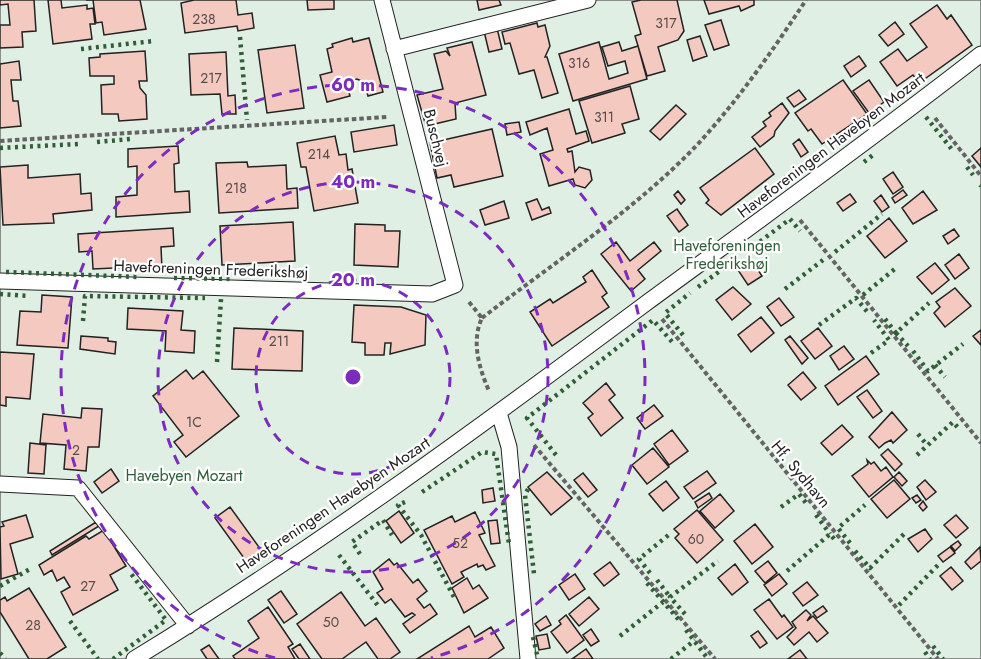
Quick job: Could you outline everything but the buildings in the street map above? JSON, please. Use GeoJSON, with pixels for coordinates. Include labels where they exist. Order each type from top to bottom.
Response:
{"type":"FeatureCollection","features":[{"type":"Feature","properties":{"kind":"lane","name":"Buschvej"},"geometry":{"type":"LineString","coordinates":[[382,0],[455,285]]}},
{"type":"Feature","properties":{"kind":"lane"},"geometry":{"type":"LineString","coordinates":[[394,49],[588,0]]}},
{"type":"Feature","properties":{"kind":"lane","name":"Haveforeningen Havebyen Mozart"},"geometry":{"type":"LineString","coordinates":[[134,659],[188,626],[502,412],[648,302],[786,203],[981,54]]}},
{"type":"Feature","properties":{"kind":"lane","name":"Haveforeningen Frederikshøj"},"geometry":{"type":"LineString","coordinates":[[0,281],[432,294],[455,285]]}},
{"type":"Feature","properties":{"kind":"lane"},"geometry":{"type":"LineString","coordinates":[[502,412],[509,447],[528,659]]}},
{"type":"Feature","properties":{"kind":"lane"},"geometry":{"type":"LineString","coordinates":[[0,484],[78,488],[188,626]]}},
{"type":"Feature","properties":{"kind":"path"},"geometry":{"type":"LineString","coordinates":[[715,659],[502,412],[480,371],[476,331],[482,318],[623,210],[696,146],[773,50],[806,0]]}},
{"type":"Feature","properties":{"kind":"path"},"geometry":{"type":"LineString","coordinates":[[921,101],[981,176]]}},
{"type":"Feature","properties":{"kind":"path"},"geometry":{"type":"LineString","coordinates":[[0,141],[411,115]]}},
{"type":"Feature","properties":{"kind":"path"},"geometry":{"type":"LineString","coordinates":[[786,203],[981,443]]}},
{"type":"Feature","properties":{"kind":"path"},"geometry":{"type":"LineString","coordinates":[[455,285],[482,318]]}},
{"type":"Feature","properties":{"kind":"path","name":"Hf. Sydhavn"},"geometry":{"type":"LineString","coordinates":[[648,302],[938,659]]}},
{"type":"Feature","properties":{"kind":"green space","name":"Haveforeningen Frederikshøj"},"geometry":{"type":"Polygon","coordinates":[[[0,0],[981,0],[981,659],[0,659],[0,0]]]}},
{"type":"Feature","properties":{"kind":"hedge"},"geometry":{"type":"LineString","coordinates":[[240,37],[247,120]]}},
{"type":"Feature","properties":{"kind":"hedge"},"geometry":{"type":"LineString","coordinates":[[81,49],[154,41]]}},
{"type":"Feature","properties":{"kind":"hedge"},"geometry":{"type":"LineString","coordinates":[[926,117],[954,152]]}},
{"type":"Feature","properties":{"kind":"hedge"},"geometry":{"type":"LineString","coordinates":[[97,142],[131,139]]}},
{"type":"Feature","properties":{"kind":"hedge"},"geometry":{"type":"LineString","coordinates":[[0,148],[78,144]]}},
{"type":"Feature","properties":{"kind":"hedge"},"geometry":{"type":"LineString","coordinates":[[864,162],[873,155]]}},
{"type":"Feature","properties":{"kind":"hedge"},"geometry":{"type":"LineString","coordinates":[[766,192],[802,165]]}},
{"type":"Feature","properties":{"kind":"hedge"},"geometry":{"type":"LineString","coordinates":[[967,167],[973,175]]}},
{"type":"Feature","properties":{"kind":"hedge"},"geometry":{"type":"LineString","coordinates":[[835,252],[882,214]]}},
{"type":"Feature","properties":{"kind":"hedge"},"geometry":{"type":"LineString","coordinates":[[754,246],[790,219],[800,231]]}},
{"type":"Feature","properties":{"kind":"hedge"},"geometry":{"type":"LineString","coordinates":[[785,289],[823,260]]}},
{"type":"Feature","properties":{"kind":"hedge"},"geometry":{"type":"LineString","coordinates":[[698,287],[724,268]]}},
{"type":"Feature","properties":{"kind":"hedge"},"geometry":{"type":"LineString","coordinates":[[863,295],[896,268]]}},
{"type":"Feature","properties":{"kind":"hedge"},"geometry":{"type":"LineString","coordinates":[[6,272],[138,277]]}},
{"type":"Feature","properties":{"kind":"hedge"},"geometry":{"type":"LineString","coordinates":[[174,278],[234,279]]}},
{"type":"Feature","properties":{"kind":"hedge"},"geometry":{"type":"LineString","coordinates":[[683,335],[665,313],[690,293]]}},
{"type":"Feature","properties":{"kind":"hedge"},"geometry":{"type":"LineString","coordinates":[[0,294],[29,296]]}},
{"type":"Feature","properties":{"kind":"hedge"},"geometry":{"type":"LineString","coordinates":[[83,321],[85,296],[205,298]]}},
{"type":"Feature","properties":{"kind":"hedge"},"geometry":{"type":"LineString","coordinates":[[819,325],[856,298],[869,314]]}},
{"type":"Feature","properties":{"kind":"hedge"},"geometry":{"type":"LineString","coordinates":[[217,362],[221,299]]}},
{"type":"Feature","properties":{"kind":"hedge"},"geometry":{"type":"LineString","coordinates":[[885,319],[896,333],[929,303]]}},
{"type":"Feature","properties":{"kind":"hedge"},"geometry":{"type":"LineString","coordinates":[[556,455],[527,418],[653,320],[673,343]]}},
{"type":"Feature","properties":{"kind":"hedge"},"geometry":{"type":"LineString","coordinates":[[871,353],[889,340],[874,320]]}},
{"type":"Feature","properties":{"kind":"hedge"},"geometry":{"type":"LineString","coordinates":[[896,333],[908,346]]}},
{"type":"Feature","properties":{"kind":"hedge"},"geometry":{"type":"LineString","coordinates":[[913,351],[928,371],[963,344]]}},
{"type":"Feature","properties":{"kind":"hedge"},"geometry":{"type":"LineString","coordinates":[[935,365],[945,377]]}},
{"type":"Feature","properties":{"kind":"hedge"},"geometry":{"type":"LineString","coordinates":[[917,455],[953,422],[959,429]]}},
{"type":"Feature","properties":{"kind":"hedge"},"geometry":{"type":"LineString","coordinates":[[918,434],[927,445]]}},
{"type":"Feature","properties":{"kind":"hedge"},"geometry":{"type":"LineString","coordinates":[[422,492],[482,452],[496,454],[509,544]]}},
{"type":"Feature","properties":{"kind":"hedge"},"geometry":{"type":"LineString","coordinates":[[528,489],[525,495],[534,574]]}},
{"type":"Feature","properties":{"kind":"hedge"},"geometry":{"type":"LineString","coordinates":[[781,507],[799,494],[806,503]]}},
{"type":"Feature","properties":{"kind":"hedge"},"geometry":{"type":"LineString","coordinates":[[405,502],[398,505],[421,535],[454,597]]}},
{"type":"Feature","properties":{"kind":"hedge"},"geometry":{"type":"LineString","coordinates":[[850,543],[838,528],[865,505]]}},
{"type":"Feature","properties":{"kind":"hedge"},"geometry":{"type":"LineString","coordinates":[[816,515],[830,534]]}},
{"type":"Feature","properties":{"kind":"hedge"},"geometry":{"type":"LineString","coordinates":[[360,554],[352,542],[383,520],[392,535]]}},
{"type":"Feature","properties":{"kind":"hedge"},"geometry":{"type":"LineString","coordinates":[[650,573],[639,559],[671,533]]}},
{"type":"Feature","properties":{"kind":"hedge"},"geometry":{"type":"LineString","coordinates":[[787,571],[830,534],[835,540]]}},
{"type":"Feature","properties":{"kind":"hedge"},"geometry":{"type":"LineString","coordinates":[[855,551],[870,568],[904,534]]}},
{"type":"Feature","properties":{"kind":"hedge"},"geometry":{"type":"LineString","coordinates":[[339,555],[379,607]]}},
{"type":"Feature","properties":{"kind":"hedge"},"geometry":{"type":"LineString","coordinates":[[685,614],[670,597],[718,561]]}},
{"type":"Feature","properties":{"kind":"hedge"},"geometry":{"type":"LineString","coordinates":[[899,605],[939,564]]}},
{"type":"Feature","properties":{"kind":"hedge"},"geometry":{"type":"LineString","coordinates":[[0,586],[30,569]]}},
{"type":"Feature","properties":{"kind":"hedge"},"geometry":{"type":"LineString","coordinates":[[113,659],[166,620],[129,571]]}},
{"type":"Feature","properties":{"kind":"hedge"},"geometry":{"type":"LineString","coordinates":[[657,580],[670,597]]}},
{"type":"Feature","properties":{"kind":"hedge"},"geometry":{"type":"LineString","coordinates":[[647,583],[679,620]]}},
{"type":"Feature","properties":{"kind":"hedge"},"geometry":{"type":"LineString","coordinates":[[620,636],[663,602]]}},
{"type":"Feature","properties":{"kind":"hedge"},"geometry":{"type":"LineString","coordinates":[[70,621],[98,659]]}},
{"type":"Feature","properties":{"kind":"hedge"},"geometry":{"type":"LineString","coordinates":[[686,630],[708,659]]}},
{"type":"Feature","properties":{"kind":"hedge"},"geometry":{"type":"LineString","coordinates":[[533,637],[538,659]]}},
{"type":"Feature","properties":{"kind":"hedge"},"geometry":{"type":"LineString","coordinates":[[671,659],[695,640]]}},
{"type":"Feature","properties":{"kind":"hedge"},"geometry":{"type":"LineString","coordinates":[[933,646],[943,659]]}},
{"type":"Feature","properties":{"kind":"hedge"},"geometry":{"type":"LineString","coordinates":[[925,652],[930,659]]}},
{"type":"Feature","properties":{"kind":"hedge"},"geometry":{"type":"LineString","coordinates":[[0,653],[5,659]]}},
{"type":"Feature","properties":{"kind":"park label","name":"Havebyen Mozart"},"geometry":{"type":"Point","coordinates":[184,475]}}]}
